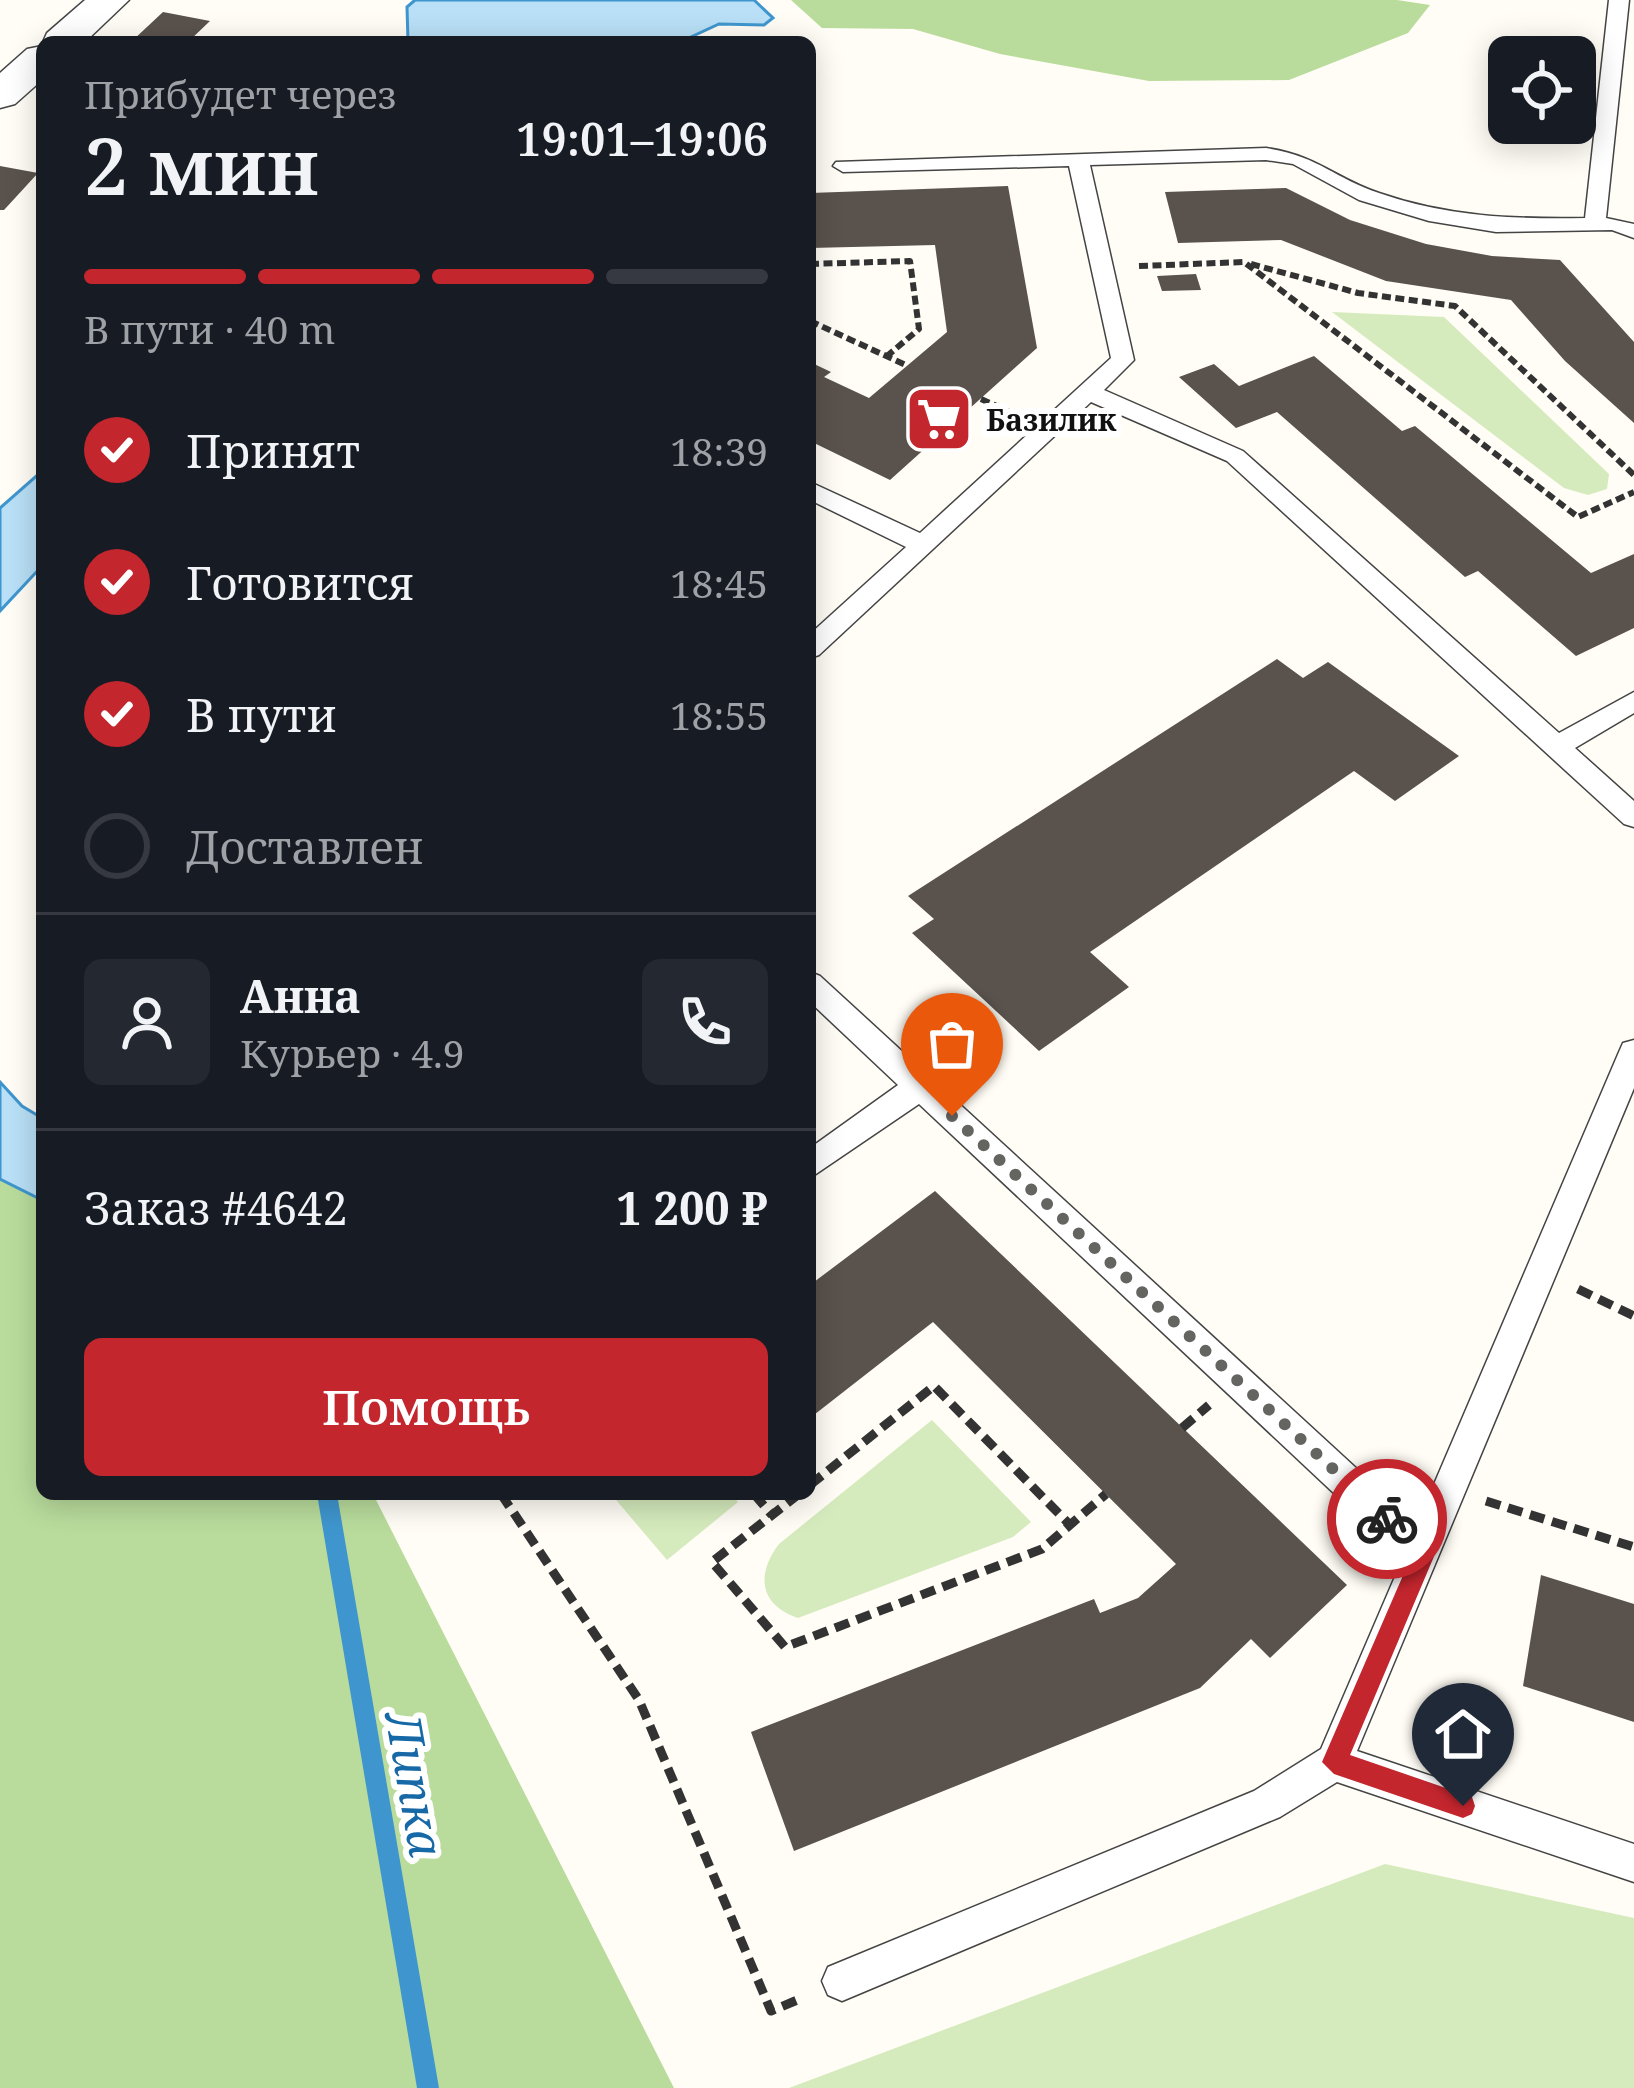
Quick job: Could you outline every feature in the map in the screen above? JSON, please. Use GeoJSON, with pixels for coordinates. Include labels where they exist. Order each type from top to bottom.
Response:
{"type":"FeatureCollection","features":[{"type":"Feature","properties":{"kind":"street"},"geometry":{"type":"LineString","coordinates":[[68,36],[109,0]]}},
{"type":"Feature","properties":{"kind":"street"},"geometry":{"type":"LineString","coordinates":[[0,95],[36,63]]}},
{"type":"Feature","properties":{"kind":"lane"},"geometry":{"type":"LineString","coordinates":[[1595,224],[1618,0]]}},
{"type":"Feature","properties":{"kind":"lane"},"geometry":{"type":"LineString","coordinates":[[843,166],[1282,155],[1366,196],[1429,215],[1496,226],[1595,224],[1634,232]]}},
{"type":"Feature","properties":{"kind":"lane"},"geometry":{"type":"LineString","coordinates":[[816,644],[1123,360],[1078,159]]}},
{"type":"Feature","properties":{"kind":"lane"},"geometry":{"type":"LineString","coordinates":[[1089,392],[1235,455],[1634,817]]}},
{"type":"Feature","properties":{"kind":"lane"},"geometry":{"type":"LineString","coordinates":[[816,493],[923,545]]}},
{"type":"Feature","properties":{"kind":"lane"},"geometry":{"type":"LineString","coordinates":[[1558,747],[1634,701]]}},
{"type":"Feature","properties":{"kind":"lane"},"geometry":{"type":"LineString","coordinates":[[816,990],[1424,1554]]}},
{"type":"Feature","properties":{"kind":"lane"},"geometry":{"type":"LineString","coordinates":[[842,1982],[1268,1804],[1334,1762],[1634,1052]]}},
{"type":"Feature","properties":{"kind":"lane"},"geometry":{"type":"LineString","coordinates":[[816,1162],[920,1086]]}},
{"type":"Feature","properties":{"kind":"lane"},"geometry":{"type":"LineString","coordinates":[[1334,1762],[1634,1863]]}},
{"type":"Feature","properties":{"kind":"path"},"geometry":{"type":"LineString","coordinates":[[816,264],[910,261],[919,329],[887,356]]}},
{"type":"Feature","properties":{"kind":"path"},"geometry":{"type":"LineString","coordinates":[[1102,267],[1244,262],[1358,292],[1455,306],[1634,475]]}},
{"type":"Feature","properties":{"kind":"path"},"geometry":{"type":"LineString","coordinates":[[1244,262],[1578,517],[1634,492]]}},
{"type":"Feature","properties":{"kind":"path"},"geometry":{"type":"LineString","coordinates":[[816,324],[908,366]]}},
{"type":"Feature","properties":{"kind":"path"},"geometry":{"type":"LineString","coordinates":[[1544,1273],[1634,1316]]}},
{"type":"Feature","properties":{"kind":"path"},"geometry":{"type":"LineString","coordinates":[[816,1480],[934,1386],[1070,1525]]}},
{"type":"Feature","properties":{"kind":"path"},"geometry":{"type":"LineString","coordinates":[[1451,1490],[1634,1546]]}},
{"type":"Feature","properties":{"kind":"path"},"geometry":{"type":"LineString","coordinates":[[791,1500],[712,1562],[785,1647],[1042,1549],[1106,1494]]}},
{"type":"Feature","properties":{"kind":"path"},"geometry":{"type":"LineString","coordinates":[[505,1500],[639,1700],[771,2011],[842,1982]]}},
{"type":"Feature","properties":{"kind":"path"},"geometry":{"type":"LineString","coordinates":[[759,1500],[772,1515]]}},
{"type":"Feature","properties":{"kind":"green space"},"geometry":{"type":"Polygon","coordinates":[[[791,0],[1397,0],[1430,5],[1408,33],[1289,80],[1149,81],[1000,54],[913,29],[822,28],[791,0]]]}},
{"type":"Feature","properties":{"kind":"green space"},"geometry":{"type":"Polygon","coordinates":[[[1332,312],[1444,317],[1609,474],[1607,489],[1588,495],[1564,488],[1332,312]]]}},
{"type":"Feature","properties":{"kind":"green space"},"geometry":{"type":"Polygon","coordinates":[[[0,1179],[36,1197],[36,1500],[376,1500],[674,2088],[0,2088],[0,1179]]]}},
{"type":"Feature","properties":{"kind":"green space"},"geometry":{"type":"Polygon","coordinates":[[[932,1420],[1031,1522],[1013,1537],[798,1618],[775,1605],[765,1577],[779,1544],[932,1420]]]}},
{"type":"Feature","properties":{"kind":"green space"},"geometry":{"type":"Polygon","coordinates":[[[616,1500],[738,1502],[667,1560],[616,1500]]]}},
{"type":"Feature","properties":{"kind":"green space"},"geometry":{"type":"Polygon","coordinates":[[[1385,1864],[1634,1918],[1634,2088],[789,2088],[1385,1864]]]}},
{"type":"Feature","properties":{"kind":"water"},"geometry":{"type":"Polygon","coordinates":[[[415,0],[754,0],[773,18],[764,25],[719,24],[693,36],[408,36],[407,7],[415,0]]]}},
{"type":"Feature","properties":{"kind":"water"},"geometry":{"type":"Polygon","coordinates":[[[36,476],[36,572],[0,611],[0,508],[36,476]]]}},
{"type":"Feature","properties":{"kind":"water"},"geometry":{"type":"Polygon","coordinates":[[[0,1082],[36,1114],[36,1197],[0,1179],[0,1082]]]}},
{"type":"Feature","properties":{"kind":"building"},"geometry":{"type":"Polygon","coordinates":[[[163,12],[210,21],[194,36],[137,36],[163,12]]]}},
{"type":"Feature","properties":{"kind":"building"},"geometry":{"type":"Polygon","coordinates":[[[0,166],[36,173],[4,210],[0,210],[0,166]]]}},
{"type":"Feature","properties":{"kind":"building"},"geometry":{"type":"Polygon","coordinates":[[[1008,186],[1037,348],[890,480],[816,444],[816,365],[831,372],[824,377],[869,398],[947,332],[935,245],[816,248],[816,193],[1008,186]]]}},
{"type":"Feature","properties":{"kind":"building"},"geometry":{"type":"Polygon","coordinates":[[[1286,188],[1350,220],[1426,244],[1492,256],[1560,260],[1634,342],[1634,423],[1565,361],[1511,300],[1386,281],[1281,240],[1178,243],[1165,192],[1286,188]]]}},
{"type":"Feature","properties":{"kind":"building"},"geometry":{"type":"Polygon","coordinates":[[[1196,274],[1201,290],[1162,291],[1157,276],[1196,274]]]}},
{"type":"Feature","properties":{"kind":"building"},"geometry":{"type":"Polygon","coordinates":[[[1314,356],[1402,431],[1415,426],[1591,573],[1634,554],[1634,628],[1576,656],[1478,571],[1465,577],[1277,412],[1236,428],[1179,377],[1214,364],[1239,386],[1314,356]]]}},
{"type":"Feature","properties":{"kind":"building"},"geometry":{"type":"Polygon","coordinates":[[[1277,659],[1303,678],[1328,662],[1459,756],[1395,801],[1354,771],[1090,952],[1129,987],[1039,1051],[912,933],[934,919],[908,896],[1277,659]]]}},
{"type":"Feature","properties":{"kind":"building"},"geometry":{"type":"Polygon","coordinates":[[[935,1191],[1347,1585],[1270,1658],[1251,1639],[1200,1688],[794,1851],[751,1732],[1094,1599],[1100,1613],[1138,1598],[1176,1564],[933,1322],[816,1413],[816,1280],[935,1191]]]}},
{"type":"Feature","properties":{"kind":"building"},"geometry":{"type":"Polygon","coordinates":[[[1541,1575],[1634,1604],[1634,1722],[1523,1686],[1541,1575]]]}},
{"type":"Feature","properties":{"kind":"waterway","name":"Липка"},"geometry":{"type":"LineString","coordinates":[[328,1500],[428,2088]]}},
{"type":"Feature","properties":{"kind":"way so far"},"geometry":{"type":"LineString","coordinates":[[952,1116],[1387,1519]]}},
{"type":"Feature","properties":{"kind":"place","name":"Базилик"},"geometry":{"type":"Point","coordinates":[939,419]}},
{"type":"Feature","properties":{"kind":"route"},"geometry":{"type":"LineString","coordinates":[[1387,1519],[1424,1554],[1334,1762],[1463,1806]]}}]}
